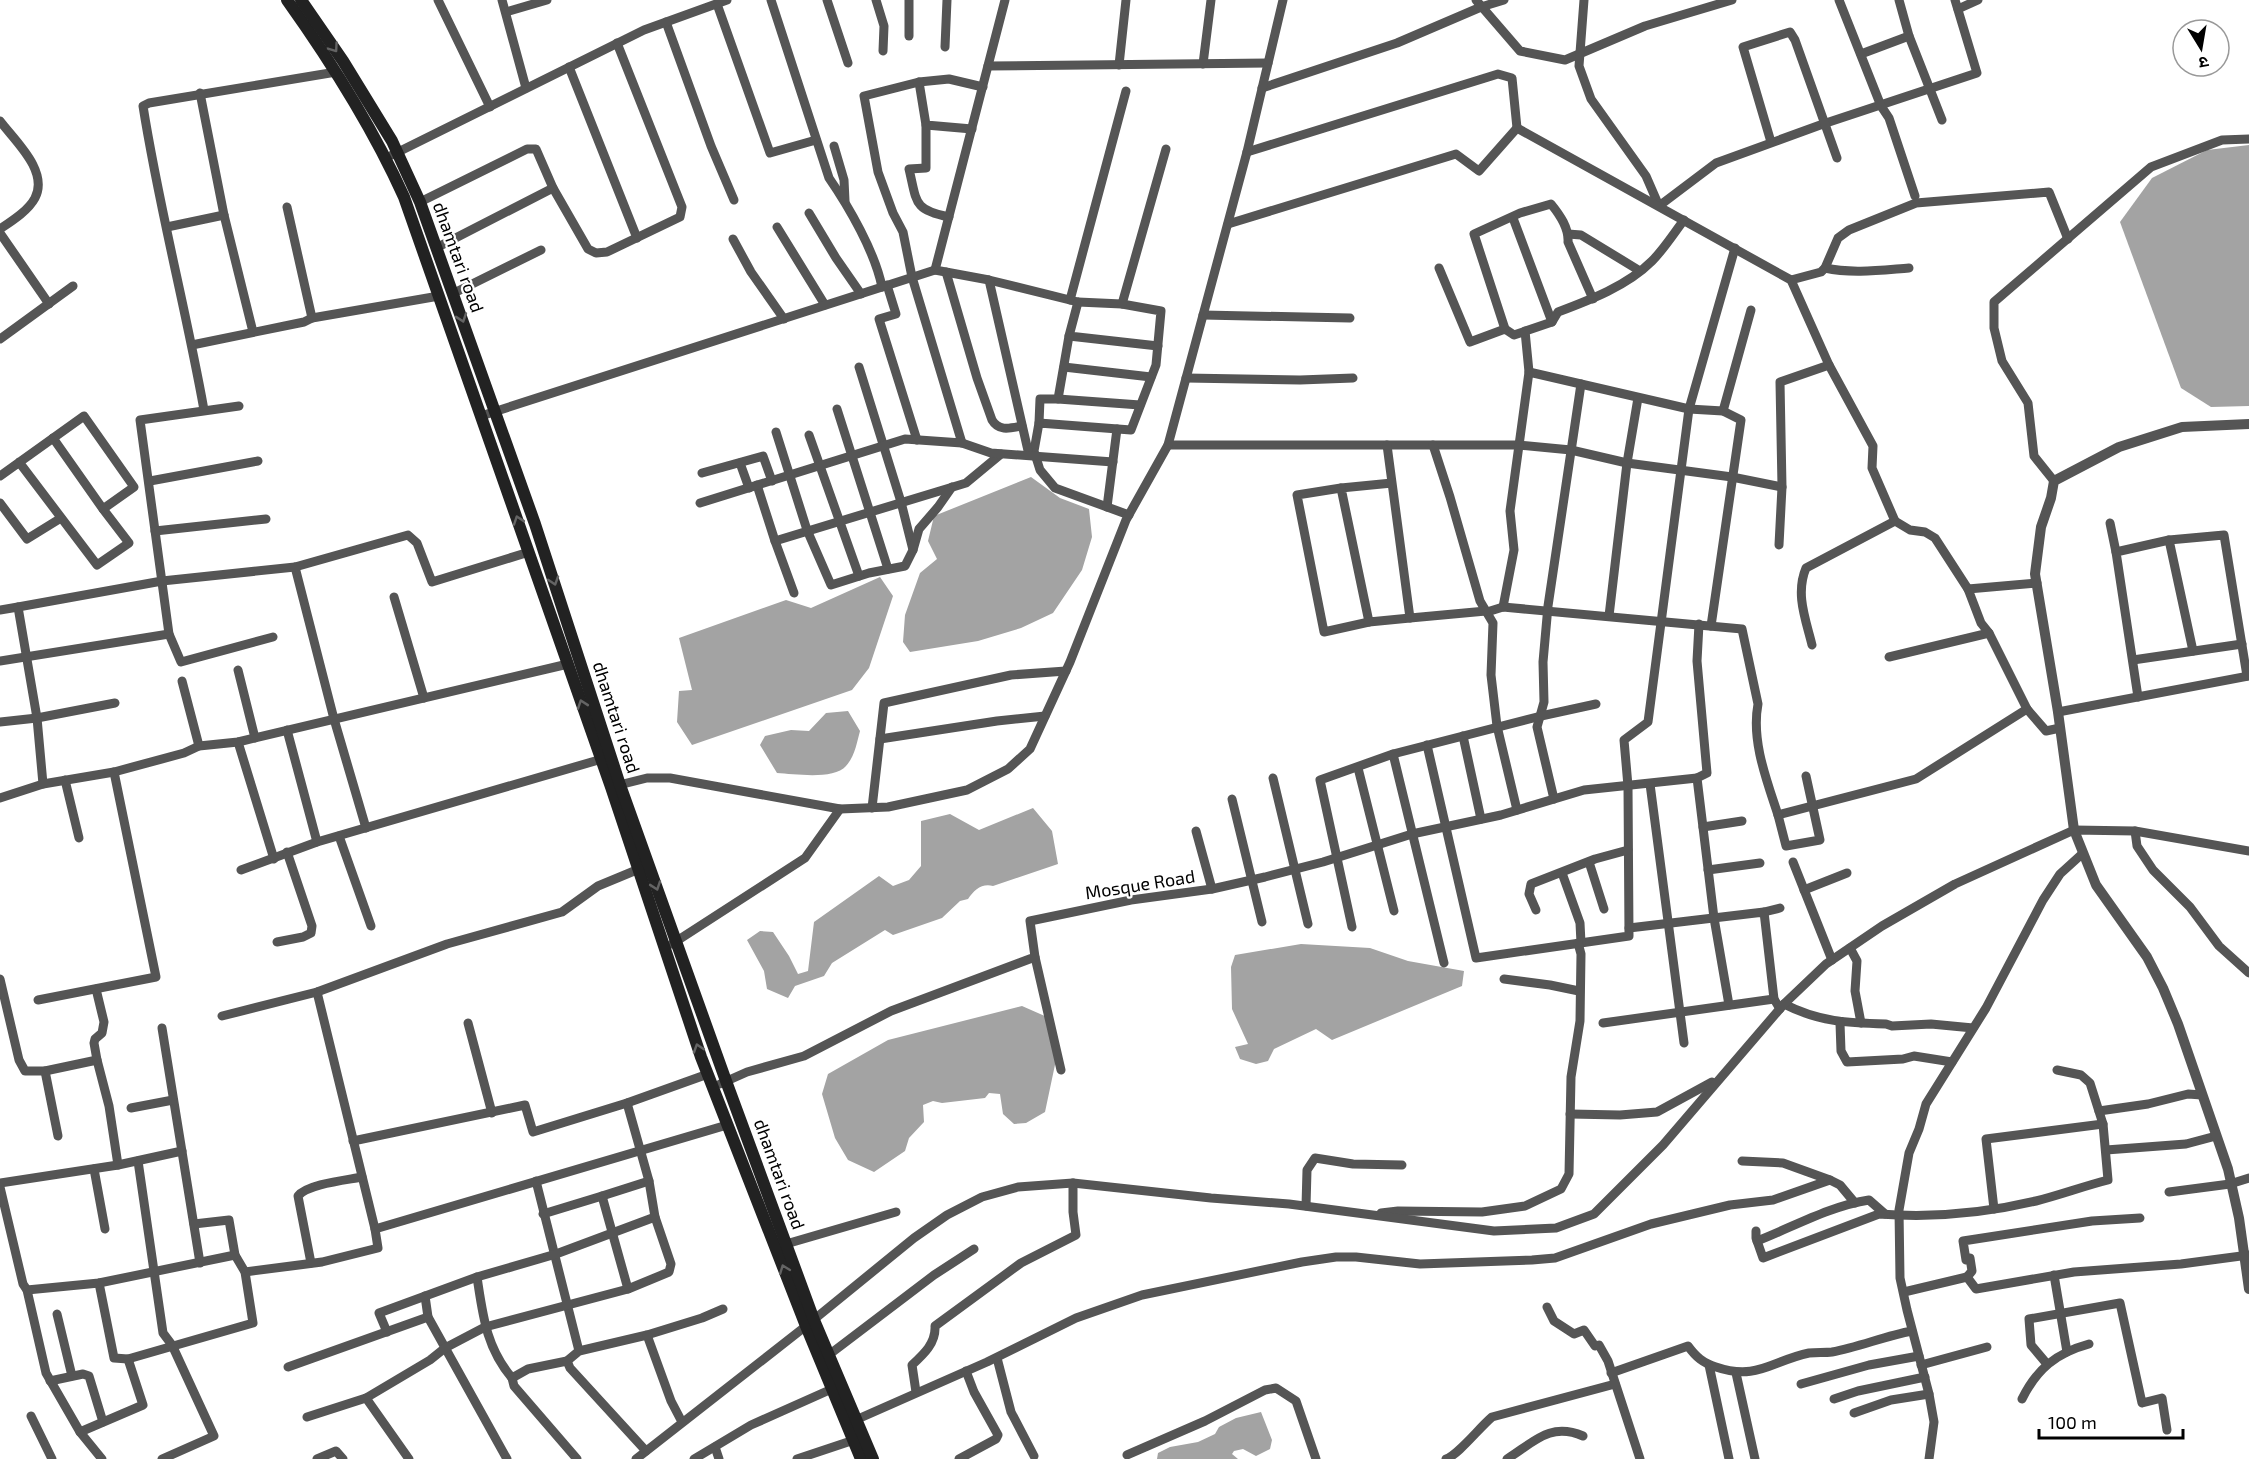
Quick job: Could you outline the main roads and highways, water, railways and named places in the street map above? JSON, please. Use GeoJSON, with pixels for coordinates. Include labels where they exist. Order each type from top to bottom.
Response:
{"type":"FeatureCollection","features":[{"type":"Feature","properties":{"kind":"main road"},"geometry":{"type":"LineString","coordinates":[[286,0],[336,72],[369,126],[392,156],[404,197],[568,664],[602,759],[616,786],[639,869],[670,945],[712,1087],[810,1323],[834,1388],[853,1421],[854,1440],[861,1459]]}},
{"type":"Feature","properties":{"kind":"main road","name":"dhamtari road"},"geometry":{"type":"LineString","coordinates":[[301,0],[343,61],[392,156],[420,202],[438,247],[535,524],[616,786],[670,945],[726,1081],[786,1245],[810,1323],[830,1354],[853,1421],[873,1459]]}}]}
